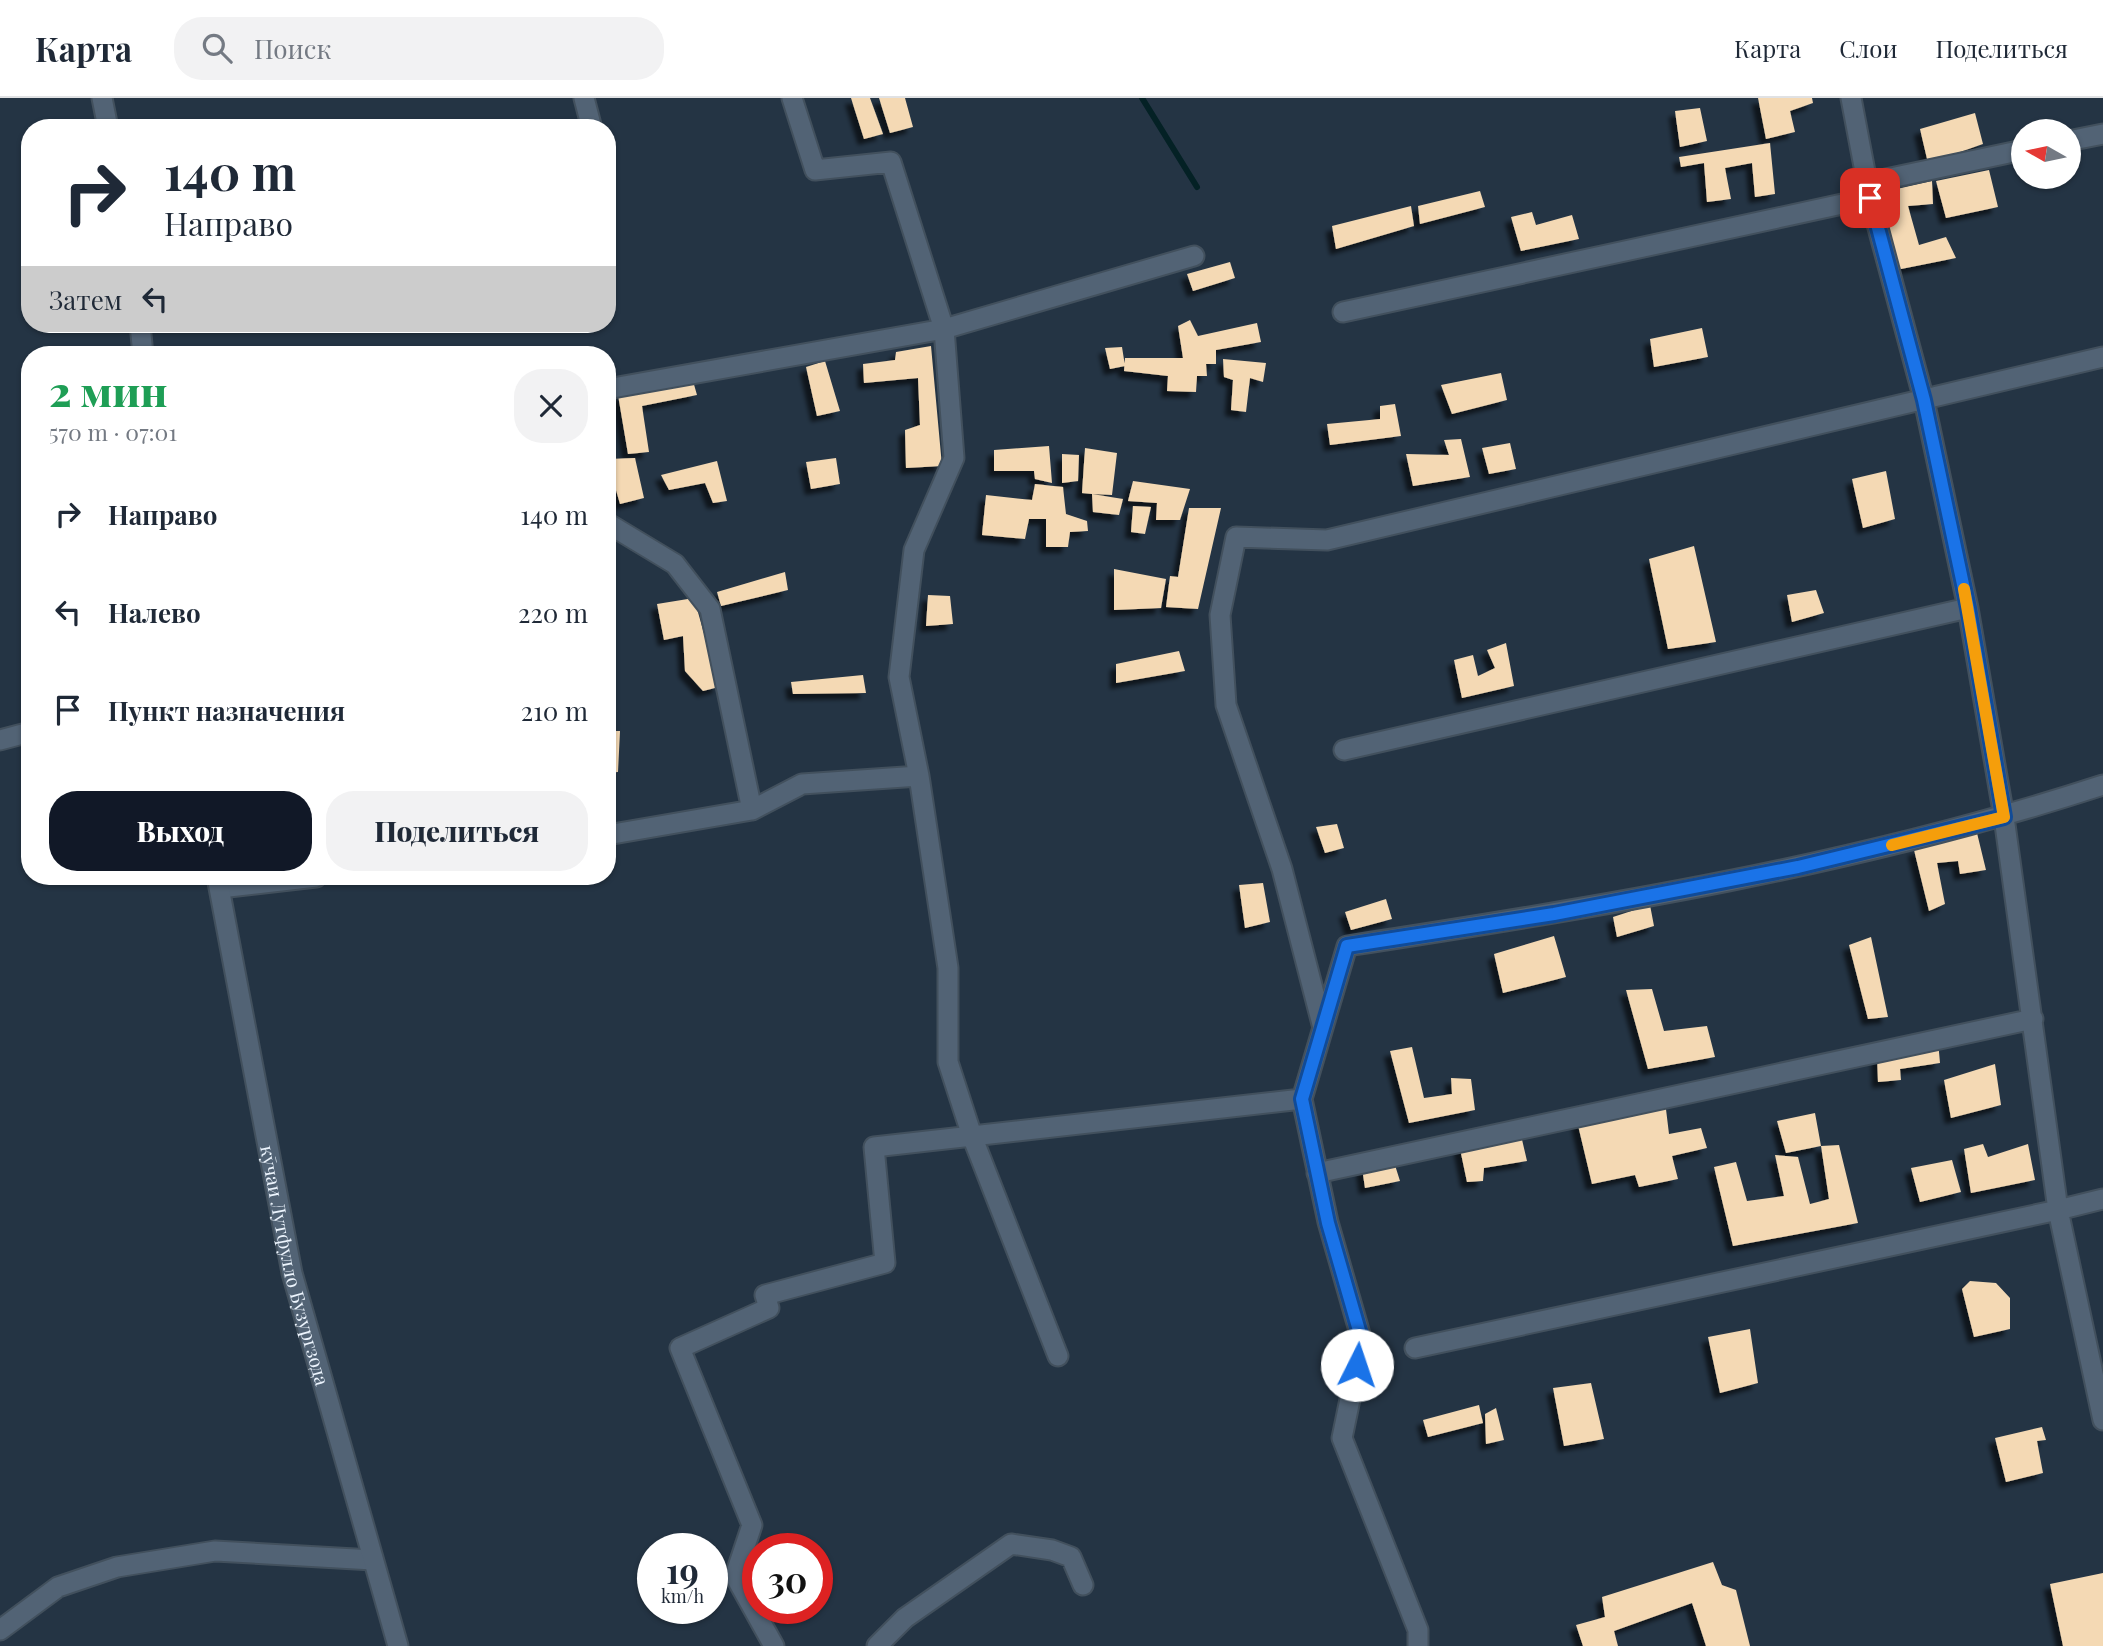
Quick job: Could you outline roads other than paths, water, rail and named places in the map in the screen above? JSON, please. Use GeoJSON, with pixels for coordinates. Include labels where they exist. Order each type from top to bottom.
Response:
{"type":"FeatureCollection","features":[{"type":"Feature","properties":{"kind":"street"},"geometry":{"type":"LineString","coordinates":[[102,98],[106,119]]}},
{"type":"Feature","properties":{"kind":"street"},"geometry":{"type":"LineString","coordinates":[[584,98],[589,119]]}},
{"type":"Feature","properties":{"kind":"street"},"geometry":{"type":"LineString","coordinates":[[792,98],[816,170],[891,162],[944,329],[954,458],[914,550],[899,677],[919,776],[948,968],[948,1062],[972,1136],[1058,1356]]}},
{"type":"Feature","properties":{"kind":"street"},"geometry":{"type":"LineString","coordinates":[[1851,98],[1868,190],[1924,400],[1968,608],[2004,817],[2059,1210],[2098,1368],[2103,1420]]}},
{"type":"Feature","properties":{"kind":"street"},"geometry":{"type":"LineString","coordinates":[[2081,138],[2103,134]]}},
{"type":"Feature","properties":{"kind":"street"},"geometry":{"type":"LineString","coordinates":[[1343,312],[1868,190],[2011,153]]}},
{"type":"Feature","properties":{"kind":"street"},"geometry":{"type":"LineString","coordinates":[[616,387],[944,329],[1194,256]]}},
{"type":"Feature","properties":{"kind":"street"},"geometry":{"type":"LineString","coordinates":[[1323,1029],[1282,869],[1226,705],[1220,615],[1236,537],[1327,540],[2103,358]]}},
{"type":"Feature","properties":{"kind":"street"},"geometry":{"type":"LineString","coordinates":[[616,528],[675,564],[710,609],[752,810]]}},
{"type":"Feature","properties":{"kind":"street"},"geometry":{"type":"LineString","coordinates":[[1344,750],[1968,608]]}},
{"type":"Feature","properties":{"kind":"street"},"geometry":{"type":"LineString","coordinates":[[0,740],[21,734]]}},
{"type":"Feature","properties":{"kind":"street"},"geometry":{"type":"LineString","coordinates":[[616,833],[752,810],[802,784],[919,776]]}},
{"type":"Feature","properties":{"kind":"street"},"geometry":{"type":"LineString","coordinates":[[1418,1646],[1418,1630],[1342,1438],[1362,1341],[1317,1173],[1302,1099],[1347,946],[1554,914],[1798,867],[2004,817],[2103,785]]}},
{"type":"Feature","properties":{"kind":"street","name":"кӯчаи Лутфулло Бузургзода"},"geometry":{"type":"LineString","coordinates":[[218,885],[292,1273],[398,1646]]}},
{"type":"Feature","properties":{"kind":"street"},"geometry":{"type":"LineString","coordinates":[[1317,1173],[2033,1018]]}},
{"type":"Feature","properties":{"kind":"street"},"geometry":{"type":"LineString","coordinates":[[774,1646],[735,1576],[752,1525],[680,1348],[769,1308],[765,1295],[885,1263],[873,1147],[1302,1099]]}},
{"type":"Feature","properties":{"kind":"street"},"geometry":{"type":"LineString","coordinates":[[1415,1348],[2103,1199]]}},
{"type":"Feature","properties":{"kind":"street"},"geometry":{"type":"LineString","coordinates":[[877,1646],[905,1618],[1011,1544],[1052,1550],[1071,1557],[1083,1585]]}},
{"type":"Feature","properties":{"kind":"street"},"geometry":{"type":"LineString","coordinates":[[0,1630],[58,1587],[117,1567],[215,1551],[373,1560]]}},
{"type":"Feature","properties":{"kind":"waterway"},"geometry":{"type":"LineString","coordinates":[[1142,98],[1197,187]]}}]}
